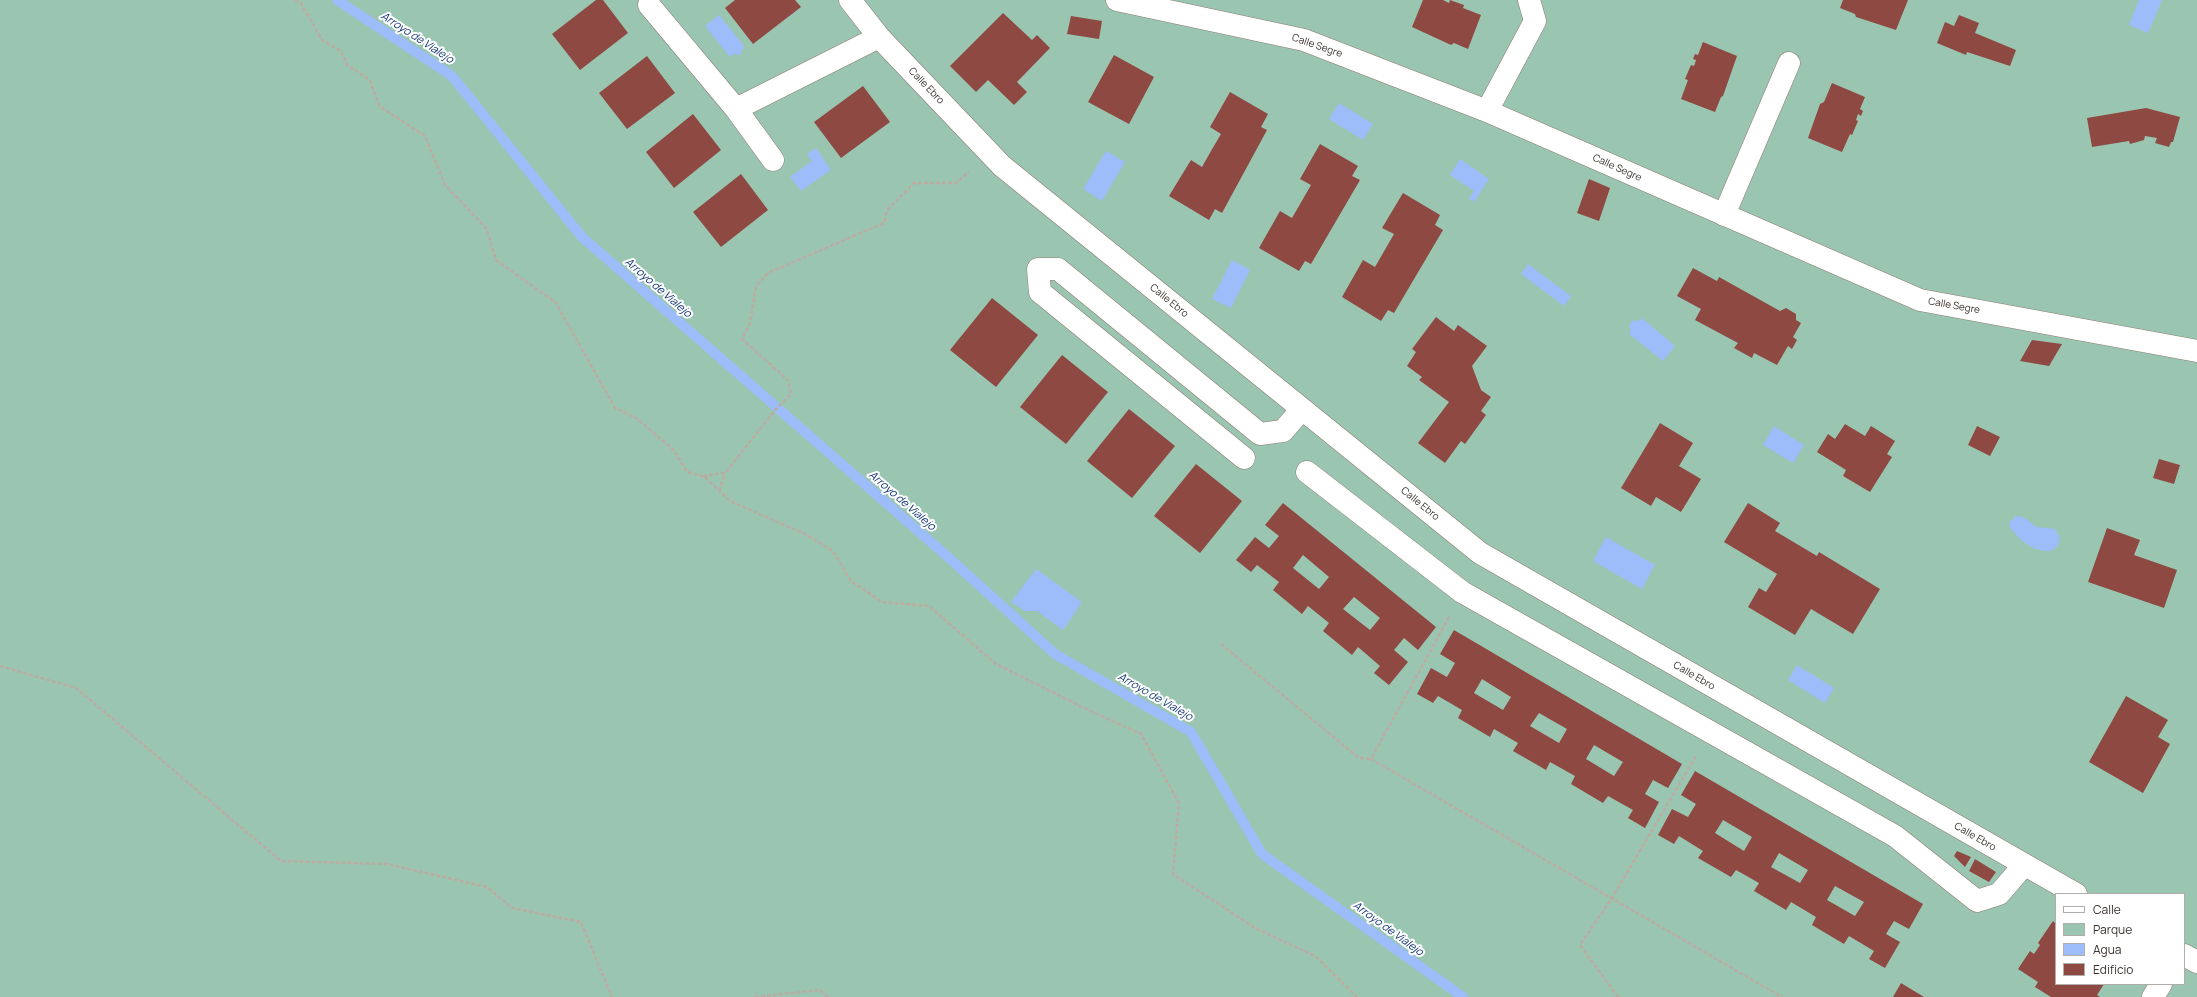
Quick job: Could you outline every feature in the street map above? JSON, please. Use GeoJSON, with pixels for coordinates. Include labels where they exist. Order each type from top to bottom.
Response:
{"type":"FeatureCollection","features":[{"type":"Feature","properties":{"kind":"street","name":"Calle Ebro"},"geometry":{"type":"LineString","coordinates":[[850,0],[878,37],[1008,170],[1480,553],[2074,893]]}},
{"type":"Feature","properties":{"kind":"street","name":"Calle Segre"},"geometry":{"type":"LineString","coordinates":[[1117,0],[1304,40],[1488,111],[1920,300],[2197,351]]}},
{"type":"Feature","properties":{"kind":"street"},"geometry":{"type":"LineString","coordinates":[[1488,111],[1535,21],[1529,0]]}},
{"type":"Feature","properties":{"kind":"street"},"geometry":{"type":"LineString","coordinates":[[649,5],[736,109],[773,160]]}},
{"type":"Feature","properties":{"kind":"street"},"geometry":{"type":"LineString","coordinates":[[736,109],[878,37]]}},
{"type":"Feature","properties":{"kind":"street"},"geometry":{"type":"LineString","coordinates":[[1724,215],[1789,63]]}},
{"type":"Feature","properties":{"kind":"street"},"geometry":{"type":"LineString","coordinates":[[1244,458],[1040,292],[1038,269],[1058,269],[1260,434],[1283,431],[1302,409]]}},
{"type":"Feature","properties":{"kind":"street"},"geometry":{"type":"LineString","coordinates":[[1307,472],[1462,592],[1895,836],[1977,901],[1999,894],[2024,865]]}},
{"type":"Feature","properties":{"kind":"street"},"geometry":{"type":"LineString","coordinates":[[2185,956],[2197,962]]}},
{"type":"Feature","properties":{"kind":"street"},"geometry":{"type":"LineString","coordinates":[[2153,997],[2160,985]]}},
{"type":"Feature","properties":{"kind":"path"},"geometry":{"type":"LineString","coordinates":[[295,0],[301,3],[322,40],[341,50],[347,65],[370,80],[379,106],[425,136],[445,185],[486,229],[496,260],[556,303],[615,408],[636,418],[674,450],[687,472],[702,476],[725,473]]}},
{"type":"Feature","properties":{"kind":"path"},"geometry":{"type":"LineString","coordinates":[[719,491],[725,473],[776,409],[791,394],[788,380],[742,339],[750,323],[756,286],[768,273],[884,223],[887,210],[914,183],[956,183],[991,154]]}},
{"type":"Feature","properties":{"kind":"path"},"geometry":{"type":"LineString","coordinates":[[702,476],[730,501],[805,534],[833,552],[850,581],[882,602],[929,606],[996,664],[1082,707],[1141,734],[1179,803],[1173,874],[1255,928],[1315,956],[1357,997]]}},
{"type":"Feature","properties":{"kind":"path"},"geometry":{"type":"LineString","coordinates":[[1371,759],[1462,592]]}},
{"type":"Feature","properties":{"kind":"path"},"geometry":{"type":"LineString","coordinates":[[1221,644],[1359,758],[1371,759],[1782,997]]}},
{"type":"Feature","properties":{"kind":"path"},"geometry":{"type":"LineString","coordinates":[[0,666],[76,688],[281,861],[387,864],[487,887],[512,908],[580,922],[612,997]]}},
{"type":"Feature","properties":{"kind":"path"},"geometry":{"type":"LineString","coordinates":[[1618,997],[1580,945],[1612,898],[1710,731]]}},
{"type":"Feature","properties":{"kind":"path"},"geometry":{"type":"LineString","coordinates":[[755,997],[820,990],[828,997]]}},
{"type":"Feature","properties":{"kind":"green space"},"geometry":{"type":"Polygon","coordinates":[[[0,0],[2197,0],[2197,997],[0,997],[0,0]]]}},
{"type":"Feature","properties":{"kind":"water"},"geometry":{"type":"Polygon","coordinates":[[[2139,0],[2162,0],[2148,33],[2129,25],[2139,0]]]}},
{"type":"Feature","properties":{"kind":"water"},"geometry":{"type":"Polygon","coordinates":[[[719,15],[744,46],[740,55],[734,54],[730,57],[705,26],[719,15]]]}},
{"type":"Feature","properties":{"kind":"water"},"geometry":{"type":"Polygon","coordinates":[[[1339,103],[1373,124],[1363,140],[1329,119],[1339,103]]]}},
{"type":"Feature","properties":{"kind":"water"},"geometry":{"type":"Polygon","coordinates":[[[816,148],[831,170],[801,191],[790,177],[812,161],[807,154],[816,148]]]}},
{"type":"Feature","properties":{"kind":"water"},"geometry":{"type":"Polygon","coordinates":[[[1106,151],[1125,162],[1102,201],[1083,189],[1106,151]]]}},
{"type":"Feature","properties":{"kind":"water"},"geometry":{"type":"Polygon","coordinates":[[[1460,159],[1489,179],[1474,202],[1469,198],[1474,191],[1450,175],[1460,159]]]}},
{"type":"Feature","properties":{"kind":"water"},"geometry":{"type":"Polygon","coordinates":[[[1232,260],[1250,270],[1231,308],[1212,299],[1232,260]]]}},
{"type":"Feature","properties":{"kind":"water"},"geometry":{"type":"Polygon","coordinates":[[[1528,264],[1571,296],[1564,306],[1521,274],[1528,264]]]}},
{"type":"Feature","properties":{"kind":"water"},"geometry":{"type":"Polygon","coordinates":[[[1642,318],[1675,346],[1663,361],[1629,334],[1631,330],[1629,326],[1631,322],[1635,320],[1639,321],[1642,318]]]}},
{"type":"Feature","properties":{"kind":"water"},"geometry":{"type":"Polygon","coordinates":[[[1774,426],[1804,445],[1793,463],[1763,445],[1774,426]]]}},
{"type":"Feature","properties":{"kind":"water"},"geometry":{"type":"Polygon","coordinates":[[[2016,516],[2023,517],[2037,527],[2055,529],[2060,538],[2058,546],[2051,551],[2045,551],[2033,548],[2022,541],[2010,528],[2010,522],[2016,516]]]}},
{"type":"Feature","properties":{"kind":"water"},"geometry":{"type":"Polygon","coordinates":[[[1606,537],[1655,565],[1642,589],[1593,561],[1606,537]]]}},
{"type":"Feature","properties":{"kind":"water"},"geometry":{"type":"Polygon","coordinates":[[[1036,569],[1082,602],[1063,630],[1037,611],[1025,611],[1011,602],[1036,569]]]}},
{"type":"Feature","properties":{"kind":"water"},"geometry":{"type":"Polygon","coordinates":[[[1797,665],[1834,688],[1825,703],[1788,680],[1797,665]]]}},
{"type":"Feature","properties":{"kind":"building"},"geometry":{"type":"Polygon","coordinates":[[[596,0],[603,0],[628,33],[580,70],[552,34],[596,0]]]}},
{"type":"Feature","properties":{"kind":"building"},"geometry":{"type":"Polygon","coordinates":[[[735,0],[795,0],[801,7],[753,44],[725,8],[735,0]]]}},
{"type":"Feature","properties":{"kind":"building"},"geometry":{"type":"Polygon","coordinates":[[[1423,0],[1443,0],[1449,3],[1450,0],[1464,5],[1463,8],[1481,15],[1468,49],[1454,43],[1451,45],[1412,27],[1423,0]]]}},
{"type":"Feature","properties":{"kind":"building"},"geometry":{"type":"Polygon","coordinates":[[[1843,0],[1908,0],[1896,30],[1856,17],[1855,14],[1840,8],[1843,0]]]}},
{"type":"Feature","properties":{"kind":"building"},"geometry":{"type":"Polygon","coordinates":[[[1003,13],[1032,40],[1037,35],[1050,48],[1017,82],[1027,92],[1014,105],[988,80],[976,92],[950,66],[1003,13]]]}},
{"type":"Feature","properties":{"kind":"building"},"geometry":{"type":"Polygon","coordinates":[[[1959,15],[1979,23],[1975,33],[2016,50],[2010,66],[1967,52],[1966,55],[1937,43],[1945,22],[1954,26],[1959,15]]]}},
{"type":"Feature","properties":{"kind":"building"},"geometry":{"type":"Polygon","coordinates":[[[1071,16],[1102,21],[1099,39],[1067,34],[1071,16]]]}},
{"type":"Feature","properties":{"kind":"building"},"geometry":{"type":"Polygon","coordinates":[[[1703,42],[1737,56],[1723,96],[1721,97],[1715,112],[1681,99],[1688,80],[1685,79],[1691,65],[1694,66],[1696,60],[1693,59],[1695,54],[1698,55],[1703,42]]]}},
{"type":"Feature","properties":{"kind":"building"},"geometry":{"type":"Polygon","coordinates":[[[1114,55],[1154,77],[1129,124],[1088,102],[1114,55]]]}},
{"type":"Feature","properties":{"kind":"building"},"geometry":{"type":"Polygon","coordinates":[[[647,56],[675,93],[627,129],[599,93],[647,56]]]}},
{"type":"Feature","properties":{"kind":"building"},"geometry":{"type":"Polygon","coordinates":[[[1832,83],[1865,97],[1860,109],[1863,111],[1861,116],[1858,114],[1856,120],[1858,121],[1842,152],[1808,138],[1820,104],[1824,102],[1832,83]]]}},
{"type":"Feature","properties":{"kind":"building"},"geometry":{"type":"Polygon","coordinates":[[[863,86],[890,122],[841,158],[814,122],[863,86]]]}},
{"type":"Feature","properties":{"kind":"building"},"geometry":{"type":"Polygon","coordinates":[[[1230,92],[1268,114],[1261,127],[1267,130],[1222,213],[1215,209],[1209,220],[1169,196],[1191,160],[1202,167],[1221,134],[1210,127],[1230,92]]]}},
{"type":"Feature","properties":{"kind":"building"},"geometry":{"type":"Polygon","coordinates":[[[2146,108],[2180,117],[2173,142],[2171,142],[2169,147],[2155,143],[2157,138],[2145,136],[2144,140],[2130,144],[2129,141],[2092,147],[2087,118],[2146,108]]]}},
{"type":"Feature","properties":{"kind":"building"},"geometry":{"type":"Polygon","coordinates":[[[693,114],[721,150],[674,188],[646,152],[693,114]]]}},
{"type":"Feature","properties":{"kind":"building"},"geometry":{"type":"Polygon","coordinates":[[[1320,144],[1358,166],[1352,176],[1360,180],[1311,264],[1305,261],[1299,271],[1259,248],[1280,211],[1292,218],[1311,185],[1300,179],[1320,144]]]}},
{"type":"Feature","properties":{"kind":"building"},"geometry":{"type":"Polygon","coordinates":[[[741,174],[768,210],[721,247],[693,212],[741,174]]]}},
{"type":"Feature","properties":{"kind":"building"},"geometry":{"type":"Polygon","coordinates":[[[1589,179],[1610,188],[1599,221],[1577,213],[1589,179]]]}},
{"type":"Feature","properties":{"kind":"building"},"geometry":{"type":"Polygon","coordinates":[[[1403,193],[1440,215],[1435,225],[1443,230],[1394,313],[1388,310],[1381,321],[1342,297],[1363,260],[1375,267],[1394,234],[1382,228],[1403,193]]]}},
{"type":"Feature","properties":{"kind":"building"},"geometry":{"type":"Polygon","coordinates":[[[1693,268],[1717,281],[1719,277],[1780,311],[1786,308],[1796,314],[1796,320],[1801,323],[1793,337],[1797,340],[1792,349],[1788,346],[1777,365],[1754,353],[1752,358],[1734,348],[1738,343],[1695,320],[1701,309],[1677,296],[1693,268]]]}},
{"type":"Feature","properties":{"kind":"building"},"geometry":{"type":"Polygon","coordinates":[[[992,298],[1038,335],[996,387],[950,350],[992,298]]]}},
{"type":"Feature","properties":{"kind":"building"},"geometry":{"type":"Polygon","coordinates":[[[1436,317],[1454,331],[1458,325],[1487,346],[1472,366],[1481,390],[1491,397],[1481,411],[1486,415],[1465,444],[1461,441],[1445,463],[1418,443],[1449,402],[1419,380],[1422,377],[1407,366],[1416,352],[1412,349],[1436,317]]]}},
{"type":"Feature","properties":{"kind":"building"},"geometry":{"type":"Polygon","coordinates":[[[2032,340],[2062,344],[2049,366],[2020,361],[2032,340]]]}},
{"type":"Feature","properties":{"kind":"building"},"geometry":{"type":"Polygon","coordinates":[[[1062,355],[1108,392],[1066,444],[1020,407],[1062,355]]]}},
{"type":"Feature","properties":{"kind":"building"},"geometry":{"type":"Polygon","coordinates":[[[1129,409],[1175,446],[1132,498],[1087,461],[1129,409]]]}},
{"type":"Feature","properties":{"kind":"building"},"geometry":{"type":"Polygon","coordinates":[[[1660,423],[1693,443],[1679,466],[1701,479],[1681,512],[1656,497],[1651,506],[1621,488],[1660,423]]]}},
{"type":"Feature","properties":{"kind":"building"},"geometry":{"type":"Polygon","coordinates":[[[1845,424],[1865,436],[1871,426],[1895,441],[1887,454],[1892,457],[1870,492],[1843,476],[1846,470],[1817,452],[1828,434],[1835,439],[1845,424]]]}},
{"type":"Feature","properties":{"kind":"building"},"geometry":{"type":"Polygon","coordinates":[[[1977,426],[2000,437],[1990,456],[1968,445],[1977,426]]]}},
{"type":"Feature","properties":{"kind":"building"},"geometry":{"type":"Polygon","coordinates":[[[2159,459],[2180,465],[2174,484],[2153,478],[2159,459]]]}},
{"type":"Feature","properties":{"kind":"building"},"geometry":{"type":"Polygon","coordinates":[[[1196,464],[1242,501],[1200,553],[1154,516],[1196,464]]]}},
{"type":"Feature","properties":{"kind":"building"},"geometry":{"type":"Polygon","coordinates":[[[1283,503],[1436,627],[1418,650],[1404,638],[1394,650],[1408,662],[1389,685],[1374,673],[1380,666],[1358,647],[1352,655],[1323,631],[1329,623],[1308,606],[1302,614],[1273,590],[1279,582],[1257,565],[1251,572],[1236,560],[1255,537],[1269,548],[1279,536],[1265,525],[1283,503]],[[1303,555],[1293,568],[1319,589],[1329,577],[1303,555]],[[1354,597],[1343,609],[1370,630],[1380,618],[1354,597]]]}},
{"type":"Feature","properties":{"kind":"building"},"geometry":{"type":"Polygon","coordinates":[[[1748,503],[1780,523],[1775,531],[1817,556],[1819,552],[1880,589],[1853,634],[1811,609],[1795,635],[1748,607],[1759,588],[1766,592],[1777,574],[1724,542],[1748,503]]]}},
{"type":"Feature","properties":{"kind":"building"},"geometry":{"type":"Polygon","coordinates":[[[2107,528],[2140,540],[2134,555],[2177,570],[2164,608],[2088,582],[2107,528]]]}},
{"type":"Feature","properties":{"kind":"building"},"geometry":{"type":"Polygon","coordinates":[[[1454,630],[1682,764],[1668,788],[1653,780],[1645,794],[1659,802],[1645,828],[1628,818],[1633,810],[1608,796],[1603,803],[1571,784],[1575,776],[1550,762],[1546,770],[1513,751],[1518,743],[1494,729],[1490,737],[1458,718],[1462,710],[1438,696],[1433,703],[1417,694],[1431,668],[1447,677],[1455,663],[1440,654],[1454,630]],[[1482,679],[1474,693],[1503,710],[1511,697],[1482,679]],[[1539,713],[1530,726],[1559,743],[1567,729],[1539,713]],[[1594,745],[1586,759],[1614,776],[1623,762],[1594,745]]]}},
{"type":"Feature","properties":{"kind":"building"},"geometry":{"type":"Polygon","coordinates":[[[2126,696],[2168,720],[2158,737],[2170,744],[2143,793],[2089,762],[2126,696]]]}},
{"type":"Feature","properties":{"kind":"building"},"geometry":{"type":"Polygon","coordinates":[[[1695,771],[1923,904],[1909,929],[1894,921],[1886,934],[1900,942],[1885,968],[1869,959],[1874,951],[1849,936],[1844,944],[1812,925],[1816,917],[1791,902],[1786,910],[1754,891],[1759,883],[1736,870],[1731,877],[1698,858],[1703,851],[1679,836],[1674,844],[1658,835],[1672,809],[1688,817],[1696,804],[1681,795],[1695,771]],[[1723,820],[1715,833],[1744,851],[1752,837],[1723,820]],[[1779,853],[1771,867],[1800,883],[1808,870],[1779,853]],[[1835,886],[1827,900],[1855,916],[1864,902],[1835,886]]]}},
{"type":"Feature","properties":{"kind":"building"},"geometry":{"type":"Polygon","coordinates":[[[1957,851],[1971,857],[1965,867],[1954,856],[1957,851]]]}},
{"type":"Feature","properties":{"kind":"building"},"geometry":{"type":"Polygon","coordinates":[[[1975,859],[1996,872],[1989,882],[1969,871],[1975,859]]]}},
{"type":"Feature","properties":{"kind":"building"},"geometry":{"type":"Polygon","coordinates":[[[2053,921],[2055,923],[2055,985],[2103,985],[2097,995],[2100,997],[2051,997],[2035,987],[2038,982],[2018,969],[2030,951],[2034,954],[2040,945],[2038,943],[2053,921]]]}},
{"type":"Feature","properties":{"kind":"building"},"geometry":{"type":"Polygon","coordinates":[[[1901,983],[1924,997],[1893,997],[1901,983]]]}},
{"type":"Feature","properties":{"kind":"waterway","name":"Arroyo de Vialejo"},"geometry":{"type":"LineString","coordinates":[[337,0],[452,76],[582,237],[948,557],[1055,654],[1191,732],[1262,854],[1463,997]]}}]}
